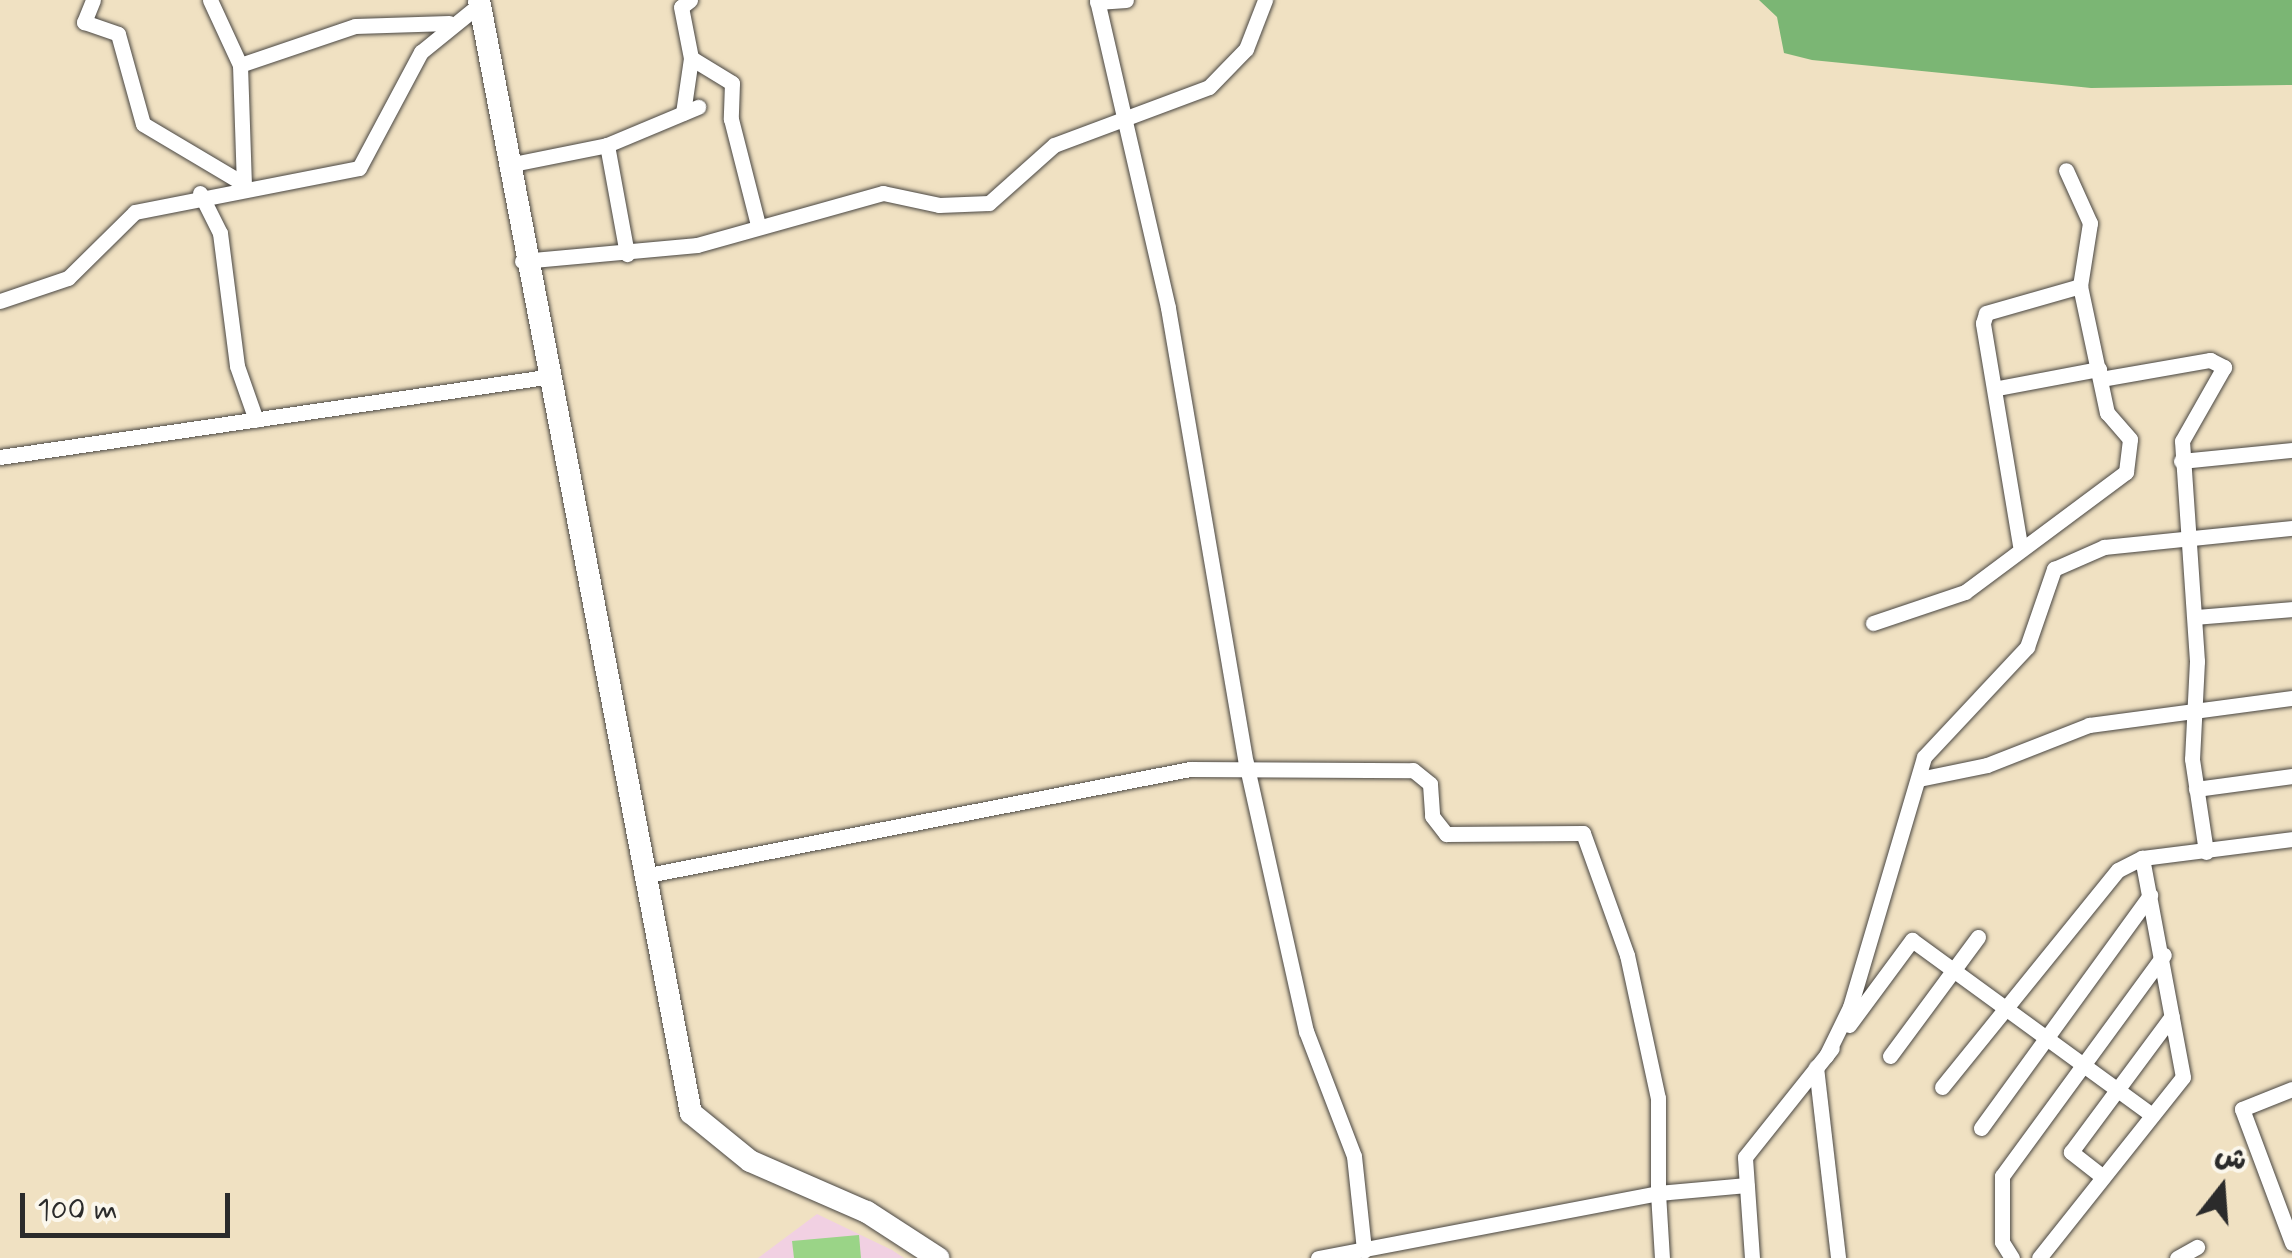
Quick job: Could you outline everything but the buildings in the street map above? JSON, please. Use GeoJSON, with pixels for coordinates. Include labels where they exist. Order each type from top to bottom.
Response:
{"type":"FeatureCollection","features":[{"type":"Feature","properties":{"kind":"main road"},"geometry":{"type":"LineString","coordinates":[[480,2],[522,261],[691,1113],[750,1160],[867,1212],[938,1258]]}},
{"type":"Feature","properties":{"kind":"street"},"geometry":{"type":"LineString","coordinates":[[94,0],[84,22],[118,34],[143,124],[244,184]]}},
{"type":"Feature","properties":{"kind":"street"},"geometry":{"type":"LineString","coordinates":[[210,0],[240,65],[244,184]]}},
{"type":"Feature","properties":{"kind":"street"},"geometry":{"type":"LineString","coordinates":[[1126,0],[1097,1],[1168,308],[1246,764],[1306,1031],[1354,1156],[1364,1250]]}},
{"type":"Feature","properties":{"kind":"street"},"geometry":{"type":"LineString","coordinates":[[522,261],[626,254],[758,226],[883,193],[939,205],[989,202],[1054,145],[1124,113],[1174,105],[1209,86],[1246,48],[1264,0]]}},
{"type":"Feature","properties":{"kind":"street"},"geometry":{"type":"LineString","coordinates":[[0,301],[68,278],[134,212],[244,184],[359,168],[421,52],[448,23],[480,2]]}},
{"type":"Feature","properties":{"kind":"street"},"geometry":{"type":"LineString","coordinates":[[508,164],[607,145],[690,110],[691,58],[684,2]]}},
{"type":"Feature","properties":{"kind":"street"},"geometry":{"type":"LineString","coordinates":[[240,65],[356,26],[448,23]]}},
{"type":"Feature","properties":{"kind":"street"},"geometry":{"type":"LineString","coordinates":[[691,58],[732,84],[731,119],[758,226]]}},
{"type":"Feature","properties":{"kind":"street"},"geometry":{"type":"LineString","coordinates":[[607,145],[626,254]]}},
{"type":"Feature","properties":{"kind":"street"},"geometry":{"type":"LineString","coordinates":[[1874,623],[1965,592],[2020,545],[2126,472],[2130,439],[2107,413],[2080,286],[2090,223],[2066,170]]}},
{"type":"Feature","properties":{"kind":"street"},"geometry":{"type":"LineString","coordinates":[[200,193],[220,232],[236,366],[256,420]]}},
{"type":"Feature","properties":{"kind":"street"},"geometry":{"type":"LineString","coordinates":[[2020,545],[1986,313],[2080,286]]}},
{"type":"Feature","properties":{"kind":"street"},"geometry":{"type":"LineString","coordinates":[[1998,388],[2220,361],[2222,378],[2182,440],[2181,461],[2196,618],[2196,789],[2206,852]]}},
{"type":"Feature","properties":{"kind":"street"},"geometry":{"type":"LineString","coordinates":[[0,457],[546,377]]}},
{"type":"Feature","properties":{"kind":"street"},"geometry":{"type":"LineString","coordinates":[[2181,461],[2292,450]]}},
{"type":"Feature","properties":{"kind":"street"},"geometry":{"type":"LineString","coordinates":[[1838,1258],[1822,1061],[1924,757],[2026,646],[2054,568],[2104,547],[2292,528]]}},
{"type":"Feature","properties":{"kind":"street"},"geometry":{"type":"LineString","coordinates":[[2196,618],[2292,609]]}},
{"type":"Feature","properties":{"kind":"street"},"geometry":{"type":"LineString","coordinates":[[1918,778],[1987,766],[2089,725],[2292,698]]}},
{"type":"Feature","properties":{"kind":"street"},"geometry":{"type":"LineString","coordinates":[[644,876],[1246,764],[1413,770],[1430,784],[1432,816],[1446,834],[1582,833],[1627,955],[1658,1098],[1662,1258]]}},
{"type":"Feature","properties":{"kind":"street"},"geometry":{"type":"LineString","coordinates":[[2196,789],[2292,776]]}},
{"type":"Feature","properties":{"kind":"street"},"geometry":{"type":"LineString","coordinates":[[1942,1087],[2013,1006],[2118,870],[2142,858],[2292,839]]}},
{"type":"Feature","properties":{"kind":"street"},"geometry":{"type":"LineString","coordinates":[[2040,1258],[2183,1076],[2164,955],[2142,858]]}},
{"type":"Feature","properties":{"kind":"street"},"geometry":{"type":"LineString","coordinates":[[1982,1128],[2150,895]]}},
{"type":"Feature","properties":{"kind":"street"},"geometry":{"type":"LineString","coordinates":[[1890,1056],[1978,937]]}},
{"type":"Feature","properties":{"kind":"street"},"geometry":{"type":"LineString","coordinates":[[1752,1258],[1745,1157],[1912,940],[2013,1006],[2152,1115]]}},
{"type":"Feature","properties":{"kind":"street"},"geometry":{"type":"LineString","coordinates":[[2012,1258],[2002,1242],[2002,1176],[2082,1060],[2164,955]]}},
{"type":"Feature","properties":{"kind":"street"},"geometry":{"type":"LineString","coordinates":[[2103,1177],[2070,1152],[2172,1016]]}},
{"type":"Feature","properties":{"kind":"street"},"geometry":{"type":"LineString","coordinates":[[2292,1089],[2242,1109],[2292,1243]]}},
{"type":"Feature","properties":{"kind":"street"},"geometry":{"type":"LineString","coordinates":[[1318,1258],[1364,1250],[1411,1250],[1658,1193],[1747,1185]]}},
{"type":"Feature","properties":{"kind":"street"},"geometry":{"type":"LineString","coordinates":[[2177,1258],[2197,1247]]}},
{"type":"Feature","properties":{"kind":"shaded area"},"geometry":{"type":"Polygon","coordinates":[[[817,1214],[892,1250],[904,1258],[758,1258],[817,1214]]]}},
{"type":"Feature","properties":{"kind":"green space"},"geometry":{"type":"Polygon","coordinates":[[[1759,0],[2292,0],[2292,85],[2091,88],[1812,60],[1784,53],[1777,17],[1759,0]]]}},
{"type":"Feature","properties":{"kind":"green space"},"geometry":{"type":"Polygon","coordinates":[[[859,1235],[861,1258],[794,1258],[792,1241],[859,1235]]]}}]}
